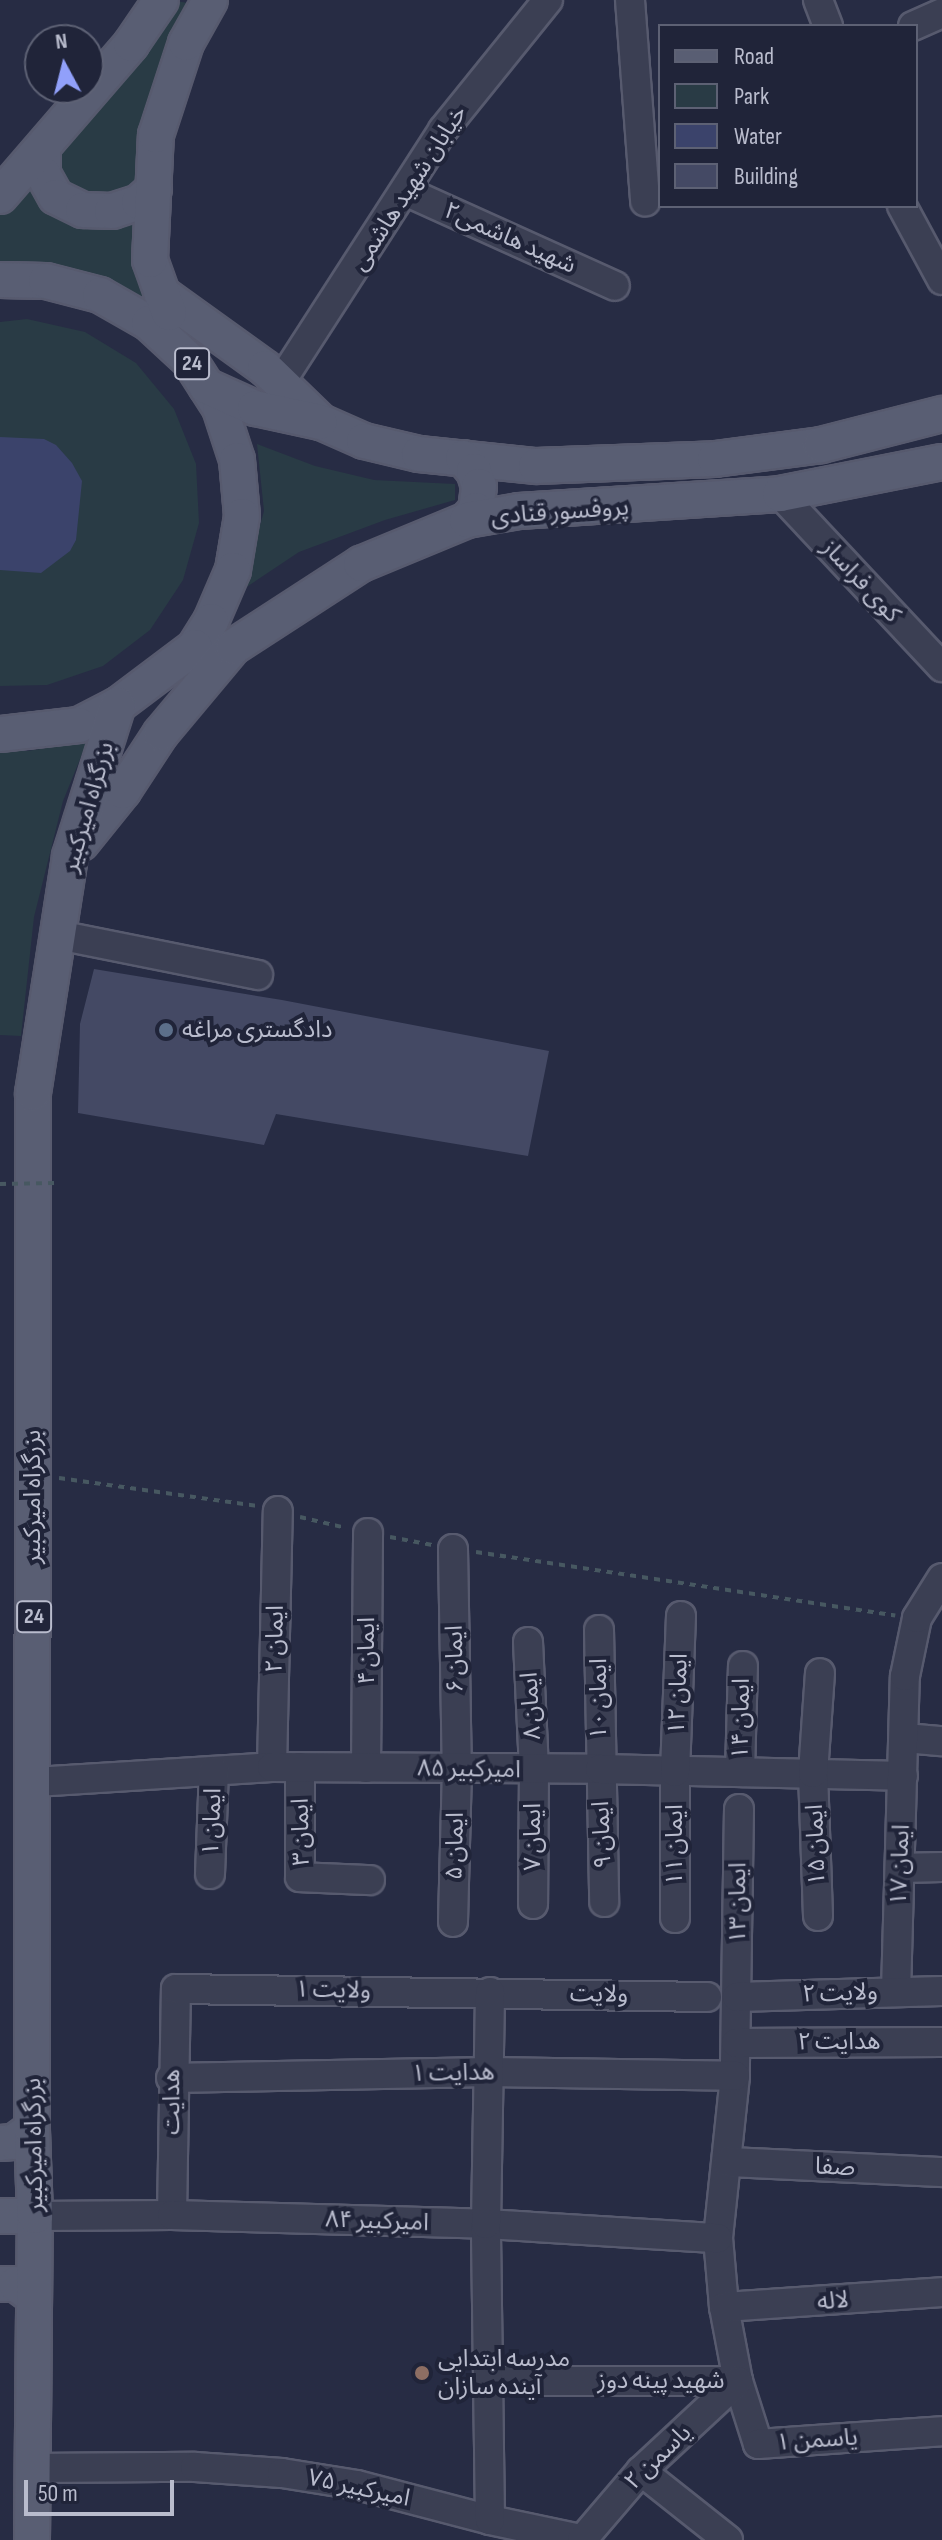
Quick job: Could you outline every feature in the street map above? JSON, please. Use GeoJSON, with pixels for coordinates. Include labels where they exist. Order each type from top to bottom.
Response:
{"type":"FeatureCollection","features":[{"type":"Feature","properties":{"kind":"main road"},"geometry":{"type":"LineString","coordinates":[[0,196],[131,44],[161,0]]}},
{"type":"Feature","properties":{"kind":"main road"},"geometry":{"type":"LineString","coordinates":[[210,0],[186,43],[156,135],[150,260],[161,293],[198,374],[255,408],[321,422]]}},
{"type":"Feature","properties":{"kind":"main road"},"geometry":{"type":"LineString","coordinates":[[43,148],[43,174],[56,197],[83,210],[112,211],[139,202],[154,189]]}},
{"type":"Feature","properties":{"kind":"main road","name":"24"},"geometry":{"type":"LineString","coordinates":[[0,280],[46,281],[100,295],[149,323],[198,374],[220,408],[237,460],[242,516],[233,570],[211,621],[195,647],[118,705],[79,725],[0,734]]}},
{"type":"Feature","properties":{"kind":"main road","name":"پروفسور قنادی"},"geometry":{"type":"LineString","coordinates":[[161,293],[240,349],[321,422],[364,441],[419,454],[536,466],[715,459],[821,445],[942,414]]}},
{"type":"Feature","properties":{"kind":"main road"},"geometry":{"type":"LineString","coordinates":[[463,458],[474,471],[479,486],[476,510],[467,520]]}},
{"type":"Feature","properties":{"kind":"main road","name":"پروفسور قنادی"},"geometry":{"type":"LineString","coordinates":[[70,856],[123,791],[161,733],[233,647],[361,564],[467,520],[532,511],[780,494],[942,462]]}},
{"type":"Feature","properties":{"kind":"main road"},"geometry":{"type":"LineString","coordinates":[[532,511],[522,489],[524,480],[536,466]]}},
{"type":"Feature","properties":{"kind":"main road","name":"بزرگراه امیرکبیر"},"geometry":{"type":"LineString","coordinates":[[32,2540],[35,2216],[32,2129],[35,1782],[33,1093],[70,856],[118,705]]}},
{"type":"Feature","properties":{"kind":"main road"},"geometry":{"type":"LineString","coordinates":[[0,2143],[14,2142],[32,2129]]}},
{"type":"Feature","properties":{"kind":"main road"},"geometry":{"type":"LineString","coordinates":[[0,2216],[35,2216]]}},
{"type":"Feature","properties":{"kind":"main road"},"geometry":{"type":"LineString","coordinates":[[0,2284],[16,2284],[34,2297]]}},
{"type":"Feature","properties":{"kind":"street","name":"خیابان شهید هاشمی"},"geometry":{"type":"LineString","coordinates":[[280,383],[443,130],[548,0]]}},
{"type":"Feature","properties":{"kind":"street"},"geometry":{"type":"LineString","coordinates":[[630,0],[645,201]]}},
{"type":"Feature","properties":{"kind":"street"},"geometry":{"type":"LineString","coordinates":[[818,0],[827,24]]}},
{"type":"Feature","properties":{"kind":"street"},"geometry":{"type":"LineString","coordinates":[[917,24],[942,13]]}},
{"type":"Feature","properties":{"kind":"street","name":"شهید هاشمی۲"},"geometry":{"type":"LineString","coordinates":[[405,191],[615,286]]}},
{"type":"Feature","properties":{"kind":"street"},"geometry":{"type":"LineString","coordinates":[[903,208],[942,280]]}},
{"type":"Feature","properties":{"kind":"street","name":"کوی فراساز"},"geometry":{"type":"LineString","coordinates":[[780,494],[942,667]]}},
{"type":"Feature","properties":{"kind":"street"},"geometry":{"type":"LineString","coordinates":[[58,935],[258,975]]}},
{"type":"Feature","properties":{"kind":"street","name":"ایمان ۲"},"geometry":{"type":"LineString","coordinates":[[272,1767],[278,1511]]}},
{"type":"Feature","properties":{"kind":"street","name":"ایمان ۴"},"geometry":{"type":"LineString","coordinates":[[366,1768],[368,1533]]}},
{"type":"Feature","properties":{"kind":"street","name":"ایمان ۶"},"geometry":{"type":"LineString","coordinates":[[453,1549],[457,1769]]}},
{"type":"Feature","properties":{"kind":"street","name":"ایمان ۱۷"},"geometry":{"type":"LineString","coordinates":[[896,1992],[905,1676],[917,1618],[942,1578]]}},
{"type":"Feature","properties":{"kind":"street","name":"ایمان ۱۲"},"geometry":{"type":"LineString","coordinates":[[675,1772],[681,1616]]}},
{"type":"Feature","properties":{"kind":"street","name":"ایمان ۱۰"},"geometry":{"type":"LineString","coordinates":[[599,1630],[600,1769]]}},
{"type":"Feature","properties":{"kind":"street","name":"ایمان ۸"},"geometry":{"type":"LineString","coordinates":[[528,1642],[534,1770]]}},
{"type":"Feature","properties":{"kind":"street","name":"ایمان ۱۴"},"geometry":{"type":"LineString","coordinates":[[740,1772],[743,1666]]}},
{"type":"Feature","properties":{"kind":"street","name":"ایمان ۱۵"},"geometry":{"type":"LineString","coordinates":[[818,1916],[813,1773],[820,1673]]}},
{"type":"Feature","properties":{"kind":"street"},"geometry":{"type":"LineString","coordinates":[[905,1738],[942,1741]]}},
{"type":"Feature","properties":{"kind":"street","name":"امیرکبیر ۸۵"},"geometry":{"type":"LineString","coordinates":[[35,1782],[272,1767],[600,1769],[903,1776]]}},
{"type":"Feature","properties":{"kind":"street","name":"ایمان ۳"},"geometry":{"type":"LineString","coordinates":[[300,1767],[300,1877],[370,1880]]}},
{"type":"Feature","properties":{"kind":"street","name":"ایمان ۵"},"geometry":{"type":"LineString","coordinates":[[453,1922],[457,1769]]}},
{"type":"Feature","properties":{"kind":"street","name":"ایمان ۹"},"geometry":{"type":"LineString","coordinates":[[600,1769],[604,1902]]}},
{"type":"Feature","properties":{"kind":"street","name":"ایمان ۷"},"geometry":{"type":"LineString","coordinates":[[533,1904],[534,1770]]}},
{"type":"Feature","properties":{"kind":"street","name":"ایمان ۱"},"geometry":{"type":"LineString","coordinates":[[210,1874],[214,1771]]}},
{"type":"Feature","properties":{"kind":"street","name":"ایمان ۱۱"},"geometry":{"type":"LineString","coordinates":[[675,1772],[675,1918]]}},
{"type":"Feature","properties":{"kind":"street","name":"ایمان ۱۳"},"geometry":{"type":"LineString","coordinates":[[738,2381],[724,2307],[718,2238],[735,2076],[739,1809]]}},
{"type":"Feature","properties":{"kind":"street"},"geometry":{"type":"LineString","coordinates":[[900,1868],[942,1867]]}},
{"type":"Feature","properties":{"kind":"street","name":"ولایت ۱"},"geometry":{"type":"LineString","coordinates":[[176,1989],[490,1992]]}},
{"type":"Feature","properties":{"kind":"street","name":"هدایت"},"geometry":{"type":"LineString","coordinates":[[172,2215],[171,2078],[176,1989]]}},
{"type":"Feature","properties":{"kind":"street","name":"ولایت ۲"},"geometry":{"type":"LineString","coordinates":[[737,1997],[942,1991]]}},
{"type":"Feature","properties":{"kind":"street"},"geometry":{"type":"LineString","coordinates":[[474,2525],[489,2381],[486,2224],[490,1992]]}},
{"type":"Feature","properties":{"kind":"street","name":"ولایت"},"geometry":{"type":"LineString","coordinates":[[490,1992],[707,1997]]}},
{"type":"Feature","properties":{"kind":"street","name":"هدایت ۲"},"geometry":{"type":"LineString","coordinates":[[736,2043],[942,2042]]}},
{"type":"Feature","properties":{"kind":"street","name":"هدایت ۱"},"geometry":{"type":"LineString","coordinates":[[171,2078],[489,2072],[735,2076]]}},
{"type":"Feature","properties":{"kind":"street","name":"صفا"},"geometry":{"type":"LineString","coordinates":[[728,2162],[942,2172]]}},
{"type":"Feature","properties":{"kind":"street","name":"امیرکبیر ۸۴"},"geometry":{"type":"LineString","coordinates":[[35,2216],[172,2215],[486,2224],[718,2238]]}},
{"type":"Feature","properties":{"kind":"street","name":"لاله"},"geometry":{"type":"LineString","coordinates":[[724,2307],[942,2292]]}},
{"type":"Feature","properties":{"kind":"street","name":"شهید پینه دوز"},"geometry":{"type":"LineString","coordinates":[[489,2381],[738,2381]]}},
{"type":"Feature","properties":{"kind":"street","name":"یاسمن ۱"},"geometry":{"type":"LineString","coordinates":[[738,2381],[758,2444],[942,2431]]}},
{"type":"Feature","properties":{"kind":"street","name":"یاسمن ۲"},"geometry":{"type":"LineString","coordinates":[[583,2539],[641,2471],[738,2381]]}},
{"type":"Feature","properties":{"kind":"street","name":"امیرکبیر ۷۵"},"geometry":{"type":"LineString","coordinates":[[33,2468],[195,2467],[282,2473],[357,2485],[474,2525],[583,2539]]}},
{"type":"Feature","properties":{"kind":"street"},"geometry":{"type":"LineString","coordinates":[[641,2471],[728,2540]]}},
{"type":"Feature","properties":{"kind":"path"},"geometry":{"type":"LineString","coordinates":[[0,1184],[55,1183]]}},
{"type":"Feature","properties":{"kind":"green space"},"geometry":{"type":"Polygon","coordinates":[[[170,0],[188,3],[171,48],[146,180],[110,199],[63,187],[51,156],[91,104],[104,104],[104,87],[170,0]]]}},
{"type":"Feature","properties":{"kind":"green space"},"geometry":{"type":"Polygon","coordinates":[[[32,173],[37,190],[145,207],[167,323],[0,270],[0,206],[32,173]]]}},
{"type":"Feature","properties":{"kind":"green space"},"geometry":{"type":"Polygon","coordinates":[[[27,319],[85,332],[136,363],[174,409],[196,464],[199,523],[183,580],[150,630],[103,666],[47,685],[0,686],[0,322],[27,319]]]}},
{"type":"Feature","properties":{"kind":"green space"},"geometry":{"type":"Polygon","coordinates":[[[257,444],[315,466],[374,480],[455,484],[455,500],[385,520],[299,552],[242,590],[264,511],[257,444]]]}},
{"type":"Feature","properties":{"kind":"green space"},"geometry":{"type":"Polygon","coordinates":[[[87,742],[63,801],[34,917],[21,1036],[0,1035],[0,751],[27,751],[87,742]]]}},
{"type":"Feature","properties":{"kind":"water"},"geometry":{"type":"Polygon","coordinates":[[[0,437],[44,439],[56,445],[72,463],[82,481],[76,540],[70,551],[41,573],[0,570],[0,437]]]}},
{"type":"Feature","properties":{"kind":"building"},"geometry":{"type":"Polygon","coordinates":[[[94,969],[282,1000],[549,1051],[528,1156],[276,1114],[264,1145],[78,1113],[80,1024],[94,969]]]}},
{"type":"Feature","properties":{"kind":"place","name":"دادگستری مراغه"},"geometry":{"type":"Point","coordinates":[166,1030]}},
{"type":"Feature","properties":{"kind":"place","name":"مدرسه ابتدایی آینده سازان"},"geometry":{"type":"Point","coordinates":[422,2373]}}]}
